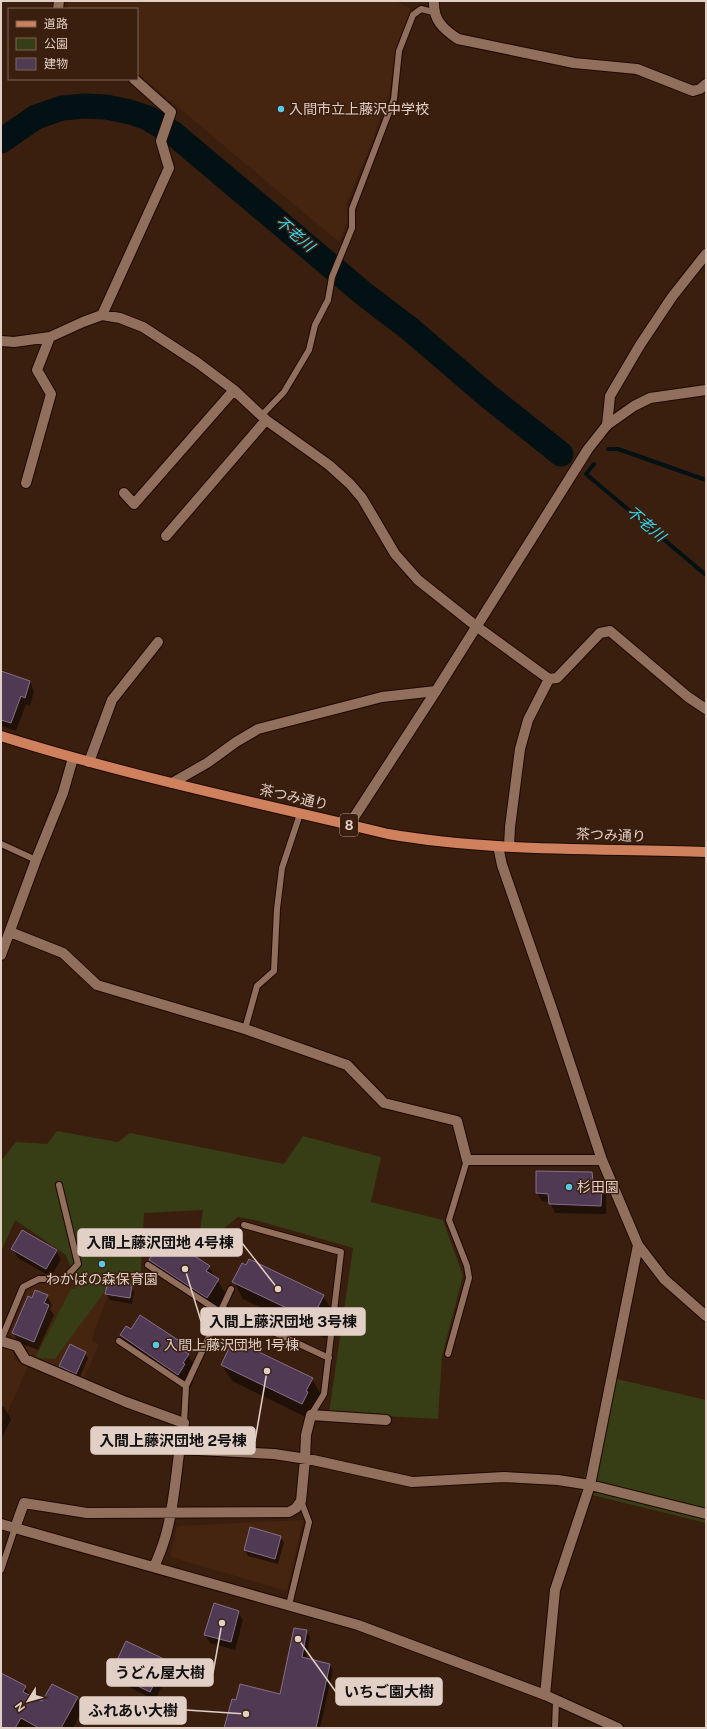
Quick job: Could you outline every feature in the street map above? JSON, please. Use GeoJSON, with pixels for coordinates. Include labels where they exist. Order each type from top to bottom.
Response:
{"type":"FeatureCollection","features":[{"type":"Feature","properties":{"kind":"main road","name":"茶つみ通り"},"geometry":{"type":"LineString","coordinates":[[1,736],[73,758],[172,783],[300,814],[421,840],[498,846],[706,852]]}},
{"type":"Feature","properties":{"kind":"street"},"geometry":{"type":"LineString","coordinates":[[434,1],[433,12],[439,23],[458,39],[574,63],[637,68],[692,91],[700,89],[706,84]]}},
{"type":"Feature","properties":{"kind":"street"},"geometry":{"type":"LineString","coordinates":[[102,315],[169,168],[161,141],[171,112],[135,80]]}},
{"type":"Feature","properties":{"kind":"street"},"geometry":{"type":"LineString","coordinates":[[607,425],[610,396],[672,297],[706,254]]}},
{"type":"Feature","properties":{"kind":"street"},"geometry":{"type":"LineString","coordinates":[[1,341],[14,342],[50,337],[82,322],[102,315],[120,318],[143,327],[198,363],[234,390],[263,418],[329,465],[350,484],[362,498],[395,554],[418,580],[476,626],[549,680]]}},
{"type":"Feature","properties":{"kind":"street"},"geometry":{"type":"LineString","coordinates":[[26,484],[51,394],[38,370],[50,337]]}},
{"type":"Feature","properties":{"kind":"street"},"geometry":{"type":"LineString","coordinates":[[124,493],[134,504],[234,390]]}},
{"type":"Feature","properties":{"kind":"street"},"geometry":{"type":"LineString","coordinates":[[349,825],[436,691],[588,449],[607,425],[634,406],[650,398],[706,390]]}},
{"type":"Feature","properties":{"kind":"street"},"geometry":{"type":"LineString","coordinates":[[166,536],[263,418]]}},
{"type":"Feature","properties":{"kind":"street"},"geometry":{"type":"LineString","coordinates":[[509,846],[520,749],[528,720],[549,680],[557,678],[600,632],[610,631],[688,697],[706,709]]}},
{"type":"Feature","properties":{"kind":"street"},"geometry":{"type":"LineString","coordinates":[[89,762],[112,700],[158,642]]}},
{"type":"Feature","properties":{"kind":"street"},"geometry":{"type":"LineString","coordinates":[[172,783],[207,763],[236,742],[258,729],[382,697],[436,691]]}},
{"type":"Feature","properties":{"kind":"street"},"geometry":{"type":"LineString","coordinates":[[1,955],[62,793],[73,758]]}},
{"type":"Feature","properties":{"kind":"street"},"geometry":{"type":"LineString","coordinates":[[498,846],[502,866],[552,1009],[602,1160],[638,1245],[664,1279],[706,1316]]}},
{"type":"Feature","properties":{"kind":"street"},"geometry":{"type":"LineString","coordinates":[[10,932],[64,953],[98,985],[245,1029],[347,1065],[384,1103],[458,1121],[467,1160],[602,1160]]}},
{"type":"Feature","properties":{"kind":"street"},"geometry":{"type":"LineString","coordinates":[[545,1695],[555,1590],[590,1485],[638,1245]]}},
{"type":"Feature","properties":{"kind":"street"},"geometry":{"type":"LineString","coordinates":[[1,1341],[17,1346],[25,1359],[126,1402],[184,1423],[171,1512],[165,1538],[154,1567]]}},
{"type":"Feature","properties":{"kind":"street"},"geometry":{"type":"LineString","coordinates":[[15,1528],[24,1504],[87,1513],[289,1512],[296,1508],[301,1501],[306,1435],[311,1415],[386,1420]]}},
{"type":"Feature","properties":{"kind":"street"},"geometry":{"type":"LineString","coordinates":[[179,1449],[274,1454],[305,1459],[412,1482],[504,1477],[558,1480],[590,1485],[706,1514]]}},
{"type":"Feature","properties":{"kind":"street"},"geometry":{"type":"LineString","coordinates":[[1,1524],[358,1625],[545,1695],[618,1728]]}},
{"type":"Feature","properties":{"kind":"lane"},"geometry":{"type":"LineString","coordinates":[[263,418],[284,392],[309,350],[315,324],[328,300],[332,278],[337,263],[352,228],[352,209],[394,99],[399,51],[413,14],[421,9],[433,12]]}},
{"type":"Feature","properties":{"kind":"lane"},"geometry":{"type":"LineString","coordinates":[[245,1029],[257,986],[274,971],[277,909],[282,868],[300,814]]}},
{"type":"Feature","properties":{"kind":"lane"},"geometry":{"type":"LineString","coordinates":[[1,844],[36,860]]}},
{"type":"Feature","properties":{"kind":"lane"},"geometry":{"type":"LineString","coordinates":[[448,1354],[469,1278],[467,1266],[448,1220],[467,1160]]}},
{"type":"Feature","properties":{"kind":"lane"},"geometry":{"type":"LineString","coordinates":[[1,1341],[23,1288],[39,1279],[64,1279],[78,1264],[58,1185]]}},
{"type":"Feature","properties":{"kind":"lane"},"geometry":{"type":"LineString","coordinates":[[244,1225],[341,1252],[324,1394],[311,1415]]}},
{"type":"Feature","properties":{"kind":"lane"},"geometry":{"type":"LineString","coordinates":[[148,1265],[221,1310],[329,1358]]}},
{"type":"Feature","properties":{"kind":"lane"},"geometry":{"type":"LineString","coordinates":[[184,1423],[186,1386],[231,1289]]}},
{"type":"Feature","properties":{"kind":"lane"},"geometry":{"type":"LineString","coordinates":[[119,1341],[186,1386]]}},
{"type":"Feature","properties":{"kind":"lane"},"geometry":{"type":"LineString","coordinates":[[289,1605],[309,1522],[301,1501]]}},
{"type":"Feature","properties":{"kind":"lane"},"geometry":{"type":"LineString","coordinates":[[1,1570],[15,1528]]}},
{"type":"Feature","properties":{"kind":"lane"},"geometry":{"type":"LineString","coordinates":[[555,1728],[556,1700]]}},
{"type":"Feature","properties":{"kind":"shaded area","name":"入間市立上藤沢中学校"},"geometry":{"type":"Polygon","coordinates":[[[69,1],[396,1],[411,9],[395,55],[389,95],[372,143],[346,204],[348,220],[339,242],[138,74],[138,8],[68,8],[69,1]]]}},
{"type":"Feature","properties":{"kind":"shaded area","name":"わかばの森保育園"},"geometry":{"type":"Polygon","coordinates":[[[144,1156],[132,1301],[107,1298],[92,1338],[92,1341],[99,1345],[83,1380],[27,1355],[25,1351],[27,1344],[14,1340],[10,1333],[28,1290],[42,1282],[71,1285],[69,1246],[144,1156]]]}},
{"type":"Feature","properties":{"kind":"shaded area"},"geometry":{"type":"Polygon","coordinates":[[[1,1347],[15,1351],[14,1359],[28,1366],[1,1427],[1,1347]]]}},
{"type":"Feature","properties":{"kind":"shaded area"},"geometry":{"type":"Polygon","coordinates":[[[303,1520],[287,1591],[170,1557],[177,1526],[303,1520]]]}},
{"type":"Feature","properties":{"kind":"green space"},"geometry":{"type":"Polygon","coordinates":[[[57,1131],[118,1142],[130,1133],[284,1164],[303,1136],[381,1157],[371,1202],[443,1220],[463,1276],[442,1356],[438,1419],[329,1413],[353,1248],[259,1221],[238,1217],[197,1250],[203,1210],[144,1213],[140,1285],[111,1283],[55,1359],[35,1358],[71,1289],[75,1289],[72,1272],[66,1255],[15,1220],[1,1252],[1,1161],[16,1142],[47,1144],[57,1131]]]}},
{"type":"Feature","properties":{"kind":"green space"},"geometry":{"type":"Polygon","coordinates":[[[613,1378],[706,1400],[706,1523],[580,1492],[613,1378]]]}},
{"type":"Feature","properties":{"kind":"building"},"geometry":{"type":"Polygon","coordinates":[[[1,671],[30,681],[25,698],[21,696],[11,723],[1,720],[1,671]]]}},
{"type":"Feature","properties":{"kind":"building","name":"杉田園"},"geometry":{"type":"Polygon","coordinates":[[[536,1171],[592,1172],[593,1181],[602,1182],[601,1206],[549,1204],[548,1194],[536,1193],[536,1171]]]}},
{"type":"Feature","properties":{"kind":"building"},"geometry":{"type":"Polygon","coordinates":[[[22,1230],[57,1250],[46,1269],[11,1249],[22,1230]]]}},
{"type":"Feature","properties":{"kind":"building"},"geometry":{"type":"Polygon","coordinates":[[[168,1239],[210,1266],[206,1271],[219,1279],[207,1298],[149,1260],[154,1251],[159,1254],[168,1239]]]}},
{"type":"Feature","properties":{"kind":"building"},"geometry":{"type":"Polygon","coordinates":[[[249,1259],[324,1295],[318,1307],[322,1309],[316,1322],[232,1282],[242,1263],[246,1265],[249,1259]]]}},
{"type":"Feature","properties":{"kind":"building"},"geometry":{"type":"Polygon","coordinates":[[[108,1281],[132,1285],[130,1298],[105,1294],[108,1281]]]}},
{"type":"Feature","properties":{"kind":"building"},"geometry":{"type":"Polygon","coordinates":[[[35,1290],[48,1295],[44,1303],[49,1305],[34,1342],[12,1333],[28,1296],[32,1298],[35,1290]]]}},
{"type":"Feature","properties":{"kind":"building","name":"入間上藤沢団地 1号棟"},"geometry":{"type":"Polygon","coordinates":[[[140,1315],[181,1342],[178,1347],[189,1354],[178,1375],[120,1335],[126,1326],[131,1329],[140,1315]]]}},
{"type":"Feature","properties":{"kind":"building"},"geometry":{"type":"Polygon","coordinates":[[[238,1342],[313,1378],[306,1391],[308,1392],[302,1404],[221,1365],[230,1346],[235,1348],[238,1342]]]}},
{"type":"Feature","properties":{"kind":"building"},"geometry":{"type":"Polygon","coordinates":[[[70,1344],[86,1352],[76,1374],[59,1366],[70,1344]]]}},
{"type":"Feature","properties":{"kind":"building"},"geometry":{"type":"Polygon","coordinates":[[[250,1527],[281,1536],[275,1559],[244,1550],[250,1527]]]}},
{"type":"Feature","properties":{"kind":"building"},"geometry":{"type":"Polygon","coordinates":[[[214,1603],[239,1611],[231,1642],[204,1635],[214,1603]]]}},
{"type":"Feature","properties":{"kind":"building"},"geometry":{"type":"Polygon","coordinates":[[[294,1628],[307,1630],[302,1657],[330,1664],[316,1728],[224,1728],[232,1699],[236,1700],[240,1684],[280,1694],[294,1628]]]}},
{"type":"Feature","properties":{"kind":"building"},"geometry":{"type":"Polygon","coordinates":[[[126,1641],[166,1660],[150,1692],[111,1673],[126,1641]]]}},
{"type":"Feature","properties":{"kind":"building"},"geometry":{"type":"Polygon","coordinates":[[[1,1673],[26,1686],[23,1692],[42,1701],[52,1684],[78,1697],[61,1728],[39,1728],[21,1718],[15,1728],[1,1728],[1,1673]]]}},
{"type":"Feature","properties":{"kind":"waterway","name":"不老川"},"geometry":{"type":"LineString","coordinates":[[1,141],[36,117],[62,108],[85,106],[106,107],[130,112],[148,118],[174,134],[364,294],[410,329],[488,396],[561,454]]}},
{"type":"Feature","properties":{"kind":"waterway"},"geometry":{"type":"LineString","coordinates":[[608,449],[618,449],[706,480]]}},
{"type":"Feature","properties":{"kind":"waterway","name":"不老川"},"geometry":{"type":"LineString","coordinates":[[594,464],[586,474],[706,575]]}},
{"type":"Feature","properties":{"kind":"place","name":"入間市立上藤沢中学校"},"geometry":{"type":"Point","coordinates":[281,109]}},
{"type":"Feature","properties":{"kind":"place","name":"杉田園"},"geometry":{"type":"Point","coordinates":[569,1187]}},
{"type":"Feature","properties":{"kind":"place","name":"わかばの森保育園"},"geometry":{"type":"Point","coordinates":[102,1264]}},
{"type":"Feature","properties":{"kind":"place","name":"入間上藤沢団地 3号棟"},"geometry":{"type":"Point","coordinates":[185,1269]}},
{"type":"Feature","properties":{"kind":"place","name":"入間上藤沢団地 4号棟"},"geometry":{"type":"Point","coordinates":[278,1289]}},
{"type":"Feature","properties":{"kind":"place","name":"入間上藤沢団地 1号棟"},"geometry":{"type":"Point","coordinates":[156,1345]}},
{"type":"Feature","properties":{"kind":"place","name":"入間上藤沢団地 2号棟"},"geometry":{"type":"Point","coordinates":[267,1371]}},
{"type":"Feature","properties":{"kind":"place","name":"うどん屋大樹"},"geometry":{"type":"Point","coordinates":[222,1623]}},
{"type":"Feature","properties":{"kind":"place","name":"いちご園大樹"},"geometry":{"type":"Point","coordinates":[298,1639]}},
{"type":"Feature","properties":{"kind":"place","name":"ふれあい大樹"},"geometry":{"type":"Point","coordinates":[246,1714]}}]}
